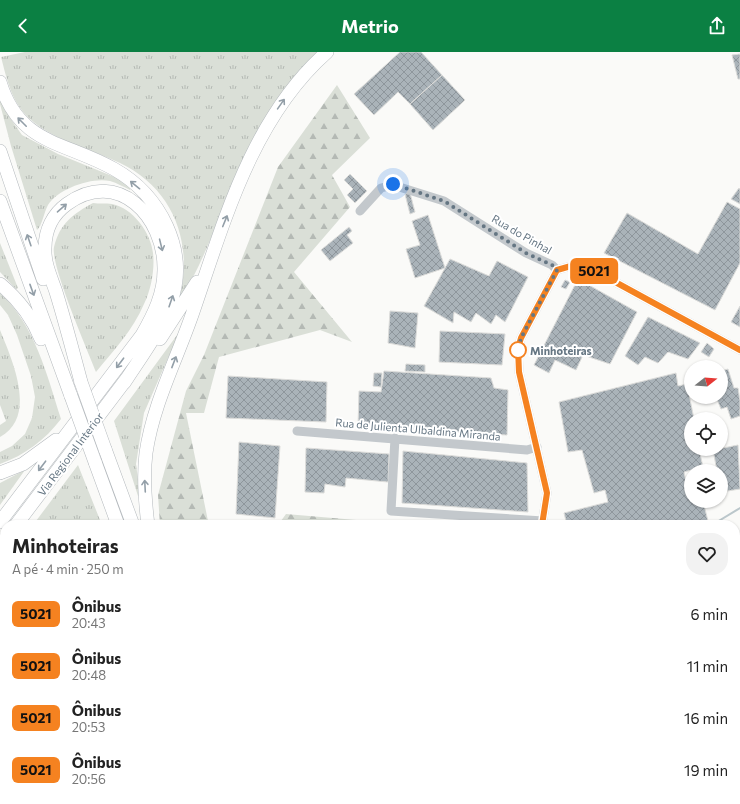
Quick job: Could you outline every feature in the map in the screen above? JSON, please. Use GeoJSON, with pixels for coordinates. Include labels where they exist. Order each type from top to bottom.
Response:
{"type":"FeatureCollection","features":[{"type":"Feature","properties":{"kind":"highway"},"geometry":{"type":"LineString","coordinates":[[148,520],[144,471],[149,436],[160,399],[193,313],[210,257],[246,169],[265,129],[290,92],[309,69],[327,52]]}},
{"type":"Feature","properties":{"kind":"highway"},"geometry":{"type":"LineString","coordinates":[[0,82],[5,99],[23,125],[36,134],[115,170],[147,195],[165,221],[173,241],[176,257],[175,288],[171,303],[160,325],[124,383]]}},
{"type":"Feature","properties":{"kind":"highway"},"geometry":{"type":"LineString","coordinates":[[0,151],[10,185],[131,520]]}},
{"type":"Feature","properties":{"kind":"highway"},"geometry":{"type":"LineString","coordinates":[[1,520],[142,334],[152,318],[163,285],[163,254],[153,224],[137,204],[114,193],[88,193],[60,209],[48,228],[45,242],[47,264],[81,382]]}},
{"type":"Feature","properties":{"kind":"highway"},"geometry":{"type":"LineString","coordinates":[[0,201],[116,520]]}},
{"type":"Feature","properties":{"kind":"highway"},"geometry":{"type":"LineString","coordinates":[[124,383],[177,315],[210,257]]}},
{"type":"Feature","properties":{"kind":"highway"},"geometry":{"type":"LineString","coordinates":[[0,284],[25,310],[34,322],[48,358],[69,392]]}},
{"type":"Feature","properties":{"kind":"highway","name":"Via Regional Interior"},"geometry":{"type":"LineString","coordinates":[[20,520],[124,383]]}},
{"type":"Feature","properties":{"kind":"highway"},"geometry":{"type":"LineString","coordinates":[[0,473],[23,464],[69,429]]}},
{"type":"Feature","properties":{"kind":"street","name":"Rua do Pinhal"},"geometry":{"type":"LineString","coordinates":[[360,211],[381,188],[393,184],[444,201],[526,253],[552,265],[557,270],[571,266],[595,271],[740,350]]}},
{"type":"Feature","properties":{"kind":"street"},"geometry":{"type":"LineString","coordinates":[[542,520],[547,493],[519,372],[518,348],[521,338],[557,270]]}},
{"type":"Feature","properties":{"kind":"street","name":"Rua de Julienta Ulbaldina Miranda"},"geometry":{"type":"LineString","coordinates":[[297,431],[527,450],[537,447]]}},
{"type":"Feature","properties":{"kind":"street"},"geometry":{"type":"LineString","coordinates":[[395,438],[391,511],[504,520]]}},
{"type":"Feature","properties":{"kind":"green space"},"geometry":{"type":"Polygon","coordinates":[[[25,52],[318,52],[282,92],[254,137],[238,170],[204,255],[178,303],[183,282],[184,261],[182,241],[176,222],[167,204],[155,188],[139,174],[109,158],[62,139],[40,127],[24,113],[11,91],[1,57],[25,52]]]}},
{"type":"Feature","properties":{"kind":"green space"},"geometry":{"type":"Polygon","coordinates":[[[337,85],[370,138],[332,175],[350,207],[294,272],[352,342],[320,330],[219,357],[204,413],[186,413],[208,520],[160,520],[158,495],[186,391],[204,355],[278,167],[337,85]]]}},
{"type":"Feature","properties":{"kind":"green space"},"geometry":{"type":"Polygon","coordinates":[[[0,96],[10,118],[22,135],[58,154],[117,178],[131,188],[130,190],[113,182],[102,180],[85,183],[67,189],[53,199],[48,205],[37,230],[11,146],[0,104],[0,96]]]}},
{"type":"Feature","properties":{"kind":"green space"},"geometry":{"type":"Polygon","coordinates":[[[93,203],[120,206],[134,216],[140,222],[149,237],[153,253],[153,272],[150,286],[140,313],[123,340],[96,372],[63,288],[54,256],[54,247],[64,225],[73,215],[93,203]]]}},
{"type":"Feature","properties":{"kind":"green space"},"geometry":{"type":"Polygon","coordinates":[[[0,243],[18,288],[16,289],[0,272],[0,243]]]}},
{"type":"Feature","properties":{"kind":"green space"},"geometry":{"type":"Polygon","coordinates":[[[0,293],[12,306],[31,335],[45,368],[61,419],[48,434],[34,446],[18,456],[0,464],[0,452],[12,446],[25,434],[32,418],[35,397],[31,376],[17,335],[8,315],[0,305],[0,293]]]}},
{"type":"Feature","properties":{"kind":"green space"},"geometry":{"type":"Polygon","coordinates":[[[0,330],[15,372],[19,387],[20,402],[18,416],[11,428],[0,437],[0,425],[6,421],[0,405],[0,330]]]}},
{"type":"Feature","properties":{"kind":"green space"},"geometry":{"type":"Polygon","coordinates":[[[180,331],[181,332],[144,413],[136,464],[140,495],[138,496],[114,421],[180,331]]]}},
{"type":"Feature","properties":{"kind":"green space"},"geometry":{"type":"Polygon","coordinates":[[[78,465],[100,520],[37,520],[78,465]]]}},
{"type":"Feature","properties":{"kind":"green space"},"geometry":{"type":"Polygon","coordinates":[[[25,470],[0,505],[0,483],[25,470]]]}},
{"type":"Feature","properties":{"kind":"green space"},"geometry":{"type":"Polygon","coordinates":[[[286,514],[356,520],[282,520],[286,514]]]}},
{"type":"Feature","properties":{"kind":"building"},"geometry":{"type":"Polygon","coordinates":[[[400,52],[421,52],[442,75],[410,104],[398,92],[374,115],[354,94],[400,52]]]}},
{"type":"Feature","properties":{"kind":"building"},"geometry":{"type":"Polygon","coordinates":[[[740,54],[740,79],[738,79],[732,55],[740,54]]]}},
{"type":"Feature","properties":{"kind":"building"},"geometry":{"type":"Polygon","coordinates":[[[442,75],[465,100],[433,130],[410,104],[442,75]]]}},
{"type":"Feature","properties":{"kind":"building"},"geometry":{"type":"Polygon","coordinates":[[[350,174],[367,191],[355,203],[347,195],[353,189],[344,180],[350,174]]]}},
{"type":"Feature","properties":{"kind":"building"},"geometry":{"type":"Polygon","coordinates":[[[739,188],[740,189],[740,204],[731,199],[739,188]]]}},
{"type":"Feature","properties":{"kind":"building"},"geometry":{"type":"Polygon","coordinates":[[[410,193],[415,212],[410,214],[405,194],[410,193]]]}},
{"type":"Feature","properties":{"kind":"building"},"geometry":{"type":"Polygon","coordinates":[[[727,202],[740,209],[740,263],[715,310],[604,253],[627,213],[698,254],[727,202]]]}},
{"type":"Feature","properties":{"kind":"building"},"geometry":{"type":"Polygon","coordinates":[[[428,215],[445,268],[415,278],[406,249],[420,245],[412,221],[428,215]]]}},
{"type":"Feature","properties":{"kind":"building"},"geometry":{"type":"Polygon","coordinates":[[[349,227],[352,231],[347,235],[353,243],[330,261],[321,250],[349,227]]]}},
{"type":"Feature","properties":{"kind":"building"},"geometry":{"type":"Polygon","coordinates":[[[450,259],[489,276],[497,261],[528,277],[505,322],[496,315],[491,324],[476,313],[471,322],[454,312],[453,323],[424,306],[450,259]]]}},
{"type":"Feature","properties":{"kind":"building"},"geometry":{"type":"Polygon","coordinates":[[[578,279],[637,312],[610,364],[583,355],[576,370],[555,360],[549,373],[534,365],[578,279]]]}},
{"type":"Feature","properties":{"kind":"building"},"geometry":{"type":"Polygon","coordinates":[[[565,280],[570,282],[566,289],[561,287],[565,280]]]}},
{"type":"Feature","properties":{"kind":"building"},"geometry":{"type":"Polygon","coordinates":[[[740,306],[740,327],[731,322],[740,306]]]}},
{"type":"Feature","properties":{"kind":"building"},"geometry":{"type":"Polygon","coordinates":[[[390,311],[418,313],[415,348],[388,343],[390,311]]]}},
{"type":"Feature","properties":{"kind":"building"},"geometry":{"type":"Polygon","coordinates":[[[648,317],[700,343],[688,359],[668,352],[658,363],[645,357],[638,365],[625,356],[648,317]]]}},
{"type":"Feature","properties":{"kind":"building"},"geometry":{"type":"Polygon","coordinates":[[[440,331],[505,334],[502,365],[439,362],[440,331]]]}},
{"type":"Feature","properties":{"kind":"building"},"geometry":{"type":"Polygon","coordinates":[[[707,343],[714,349],[709,357],[701,352],[707,343]]]}},
{"type":"Feature","properties":{"kind":"building"},"geometry":{"type":"Polygon","coordinates":[[[406,364],[425,365],[425,372],[405,371],[406,364]]]}},
{"type":"Feature","properties":{"kind":"building"},"geometry":{"type":"Polygon","coordinates":[[[728,369],[734,388],[738,388],[740,416],[731,419],[727,407],[721,409],[719,404],[728,404],[728,369]]]}},
{"type":"Feature","properties":{"kind":"building"},"geometry":{"type":"Polygon","coordinates":[[[384,371],[491,378],[494,388],[508,390],[507,435],[358,427],[359,391],[381,392],[384,371]]]}},
{"type":"Feature","properties":{"kind":"building"},"geometry":{"type":"Polygon","coordinates":[[[374,373],[382,373],[381,387],[373,386],[374,373]]]}},
{"type":"Feature","properties":{"kind":"building"},"geometry":{"type":"Polygon","coordinates":[[[676,373],[678,386],[684,385],[684,404],[691,404],[693,412],[684,412],[684,456],[701,456],[702,464],[684,464],[684,508],[705,508],[708,520],[566,520],[564,513],[608,502],[605,490],[594,493],[582,450],[568,452],[559,402],[676,373]]]}},
{"type":"Feature","properties":{"kind":"building"},"geometry":{"type":"Polygon","coordinates":[[[228,376],[327,382],[326,422],[226,418],[228,376]]]}},
{"type":"Feature","properties":{"kind":"building"},"geometry":{"type":"Polygon","coordinates":[[[239,442],[280,446],[275,518],[236,514],[239,442]]]}},
{"type":"Feature","properties":{"kind":"building"},"geometry":{"type":"Polygon","coordinates":[[[738,445],[740,489],[728,491],[728,464],[716,464],[714,456],[728,456],[728,447],[738,445]]]}},
{"type":"Feature","properties":{"kind":"building"},"geometry":{"type":"Polygon","coordinates":[[[306,448],[389,454],[388,482],[346,478],[345,487],[325,484],[324,493],[305,492],[306,448]]]}},
{"type":"Feature","properties":{"kind":"building"},"geometry":{"type":"Polygon","coordinates":[[[403,451],[527,463],[528,512],[402,503],[403,451]]]}},
{"type":"Feature","properties":{"kind":"waterway"},"geometry":{"type":"LineString","coordinates":[[720,520],[740,508]]}},
{"type":"Feature","properties":{"kind":"bus line","name":"5021"},"geometry":{"type":"LineString","coordinates":[[543,520],[547,493],[519,372],[518,348],[521,338],[553,275],[560,267],[571,266],[595,271],[608,276],[740,350]]}},
{"type":"Feature","properties":{"kind":"place","name":"Minhoteiras"},"geometry":{"type":"Point","coordinates":[518,350]}},
{"type":"Feature","properties":{"kind":"route"},"geometry":{"type":"LineString","coordinates":[[393,184],[444,201],[526,253],[552,265],[557,270],[521,338],[518,350]]}}]}
